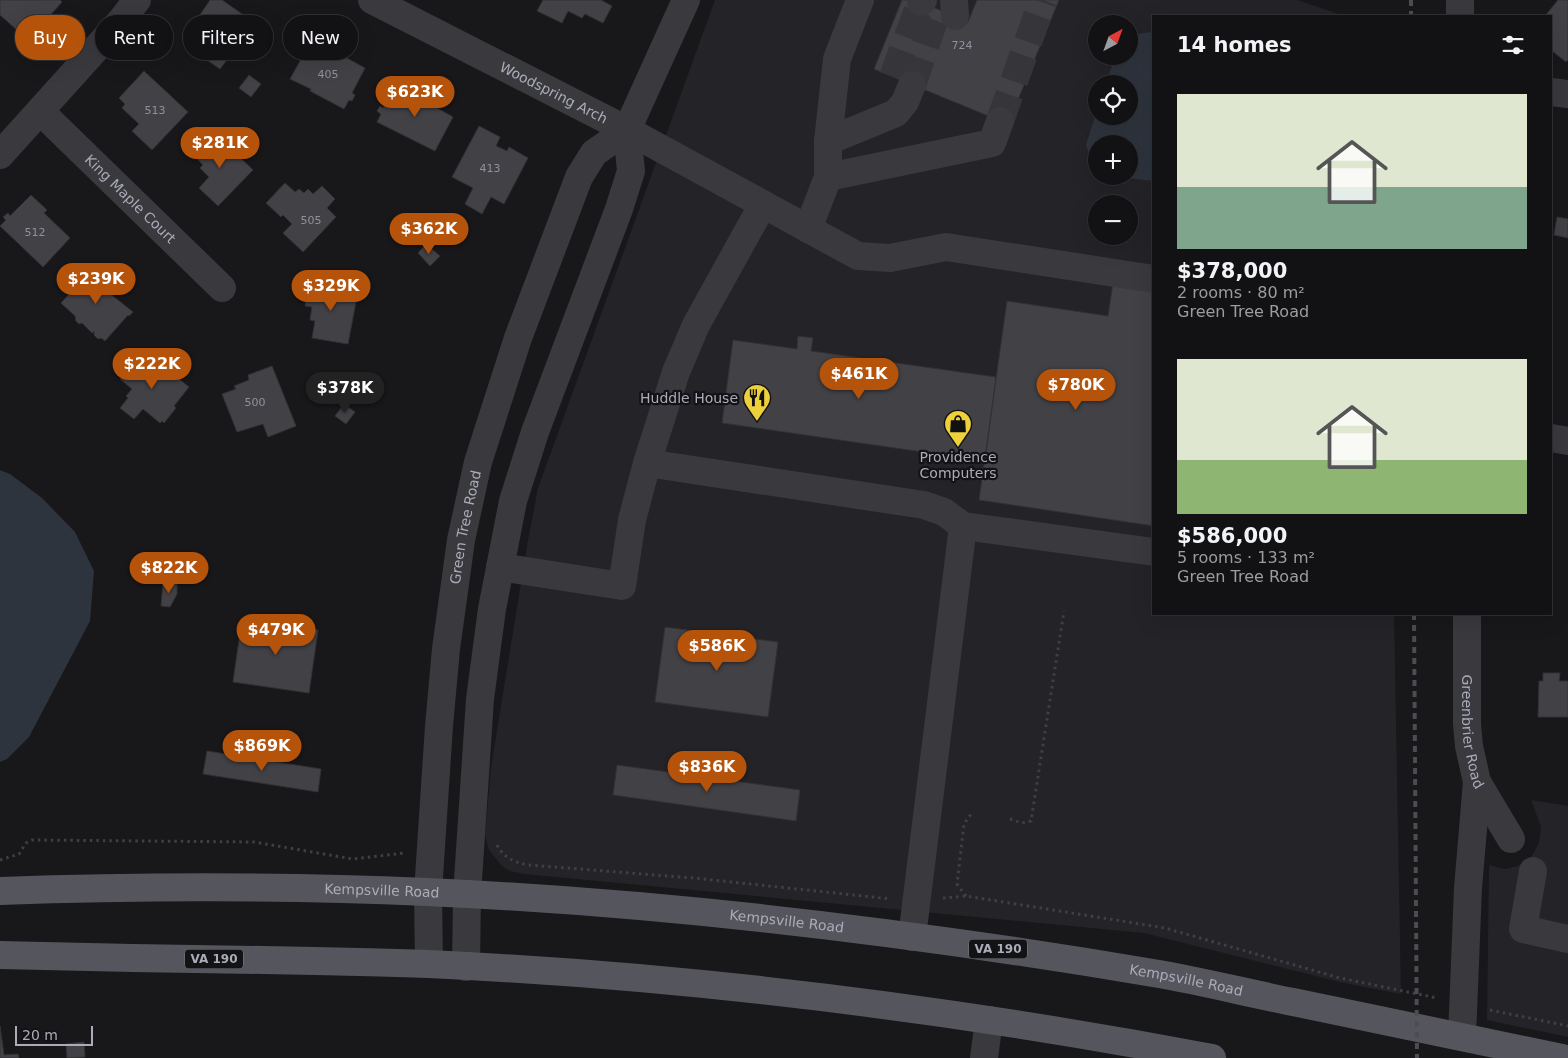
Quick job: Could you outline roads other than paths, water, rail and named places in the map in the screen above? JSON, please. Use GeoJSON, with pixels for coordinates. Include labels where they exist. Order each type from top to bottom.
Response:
{"type":"FeatureCollection","features":[{"type":"Feature","properties":{"kind":"main road","name":"Kempsville Road"},"geometry":{"type":"LineString","coordinates":[[0,891],[221,888],[428,892],[572,901],[739,916],[912,937],[1163,975],[1562,1058]]}},
{"type":"Feature","properties":{"kind":"main road","name":"VA 190"},"geometry":{"type":"LineString","coordinates":[[0,955],[429,964],[645,979],[877,1004],[1066,1032],[1212,1058]]}},
{"type":"Feature","properties":{"kind":"street"},"geometry":{"type":"LineString","coordinates":[[0,155],[120,22],[137,0]]}},
{"type":"Feature","properties":{"kind":"street","name":"Woodspring Arch"},"geometry":{"type":"LineString","coordinates":[[372,0],[627,130],[858,256],[890,258],[946,247],[1152,279]]}},
{"type":"Feature","properties":{"kind":"street"},"geometry":{"type":"LineString","coordinates":[[466,966],[467,894],[480,699],[492,608],[513,501],[532,440],[620,209],[631,171],[627,130],[686,0]]}},
{"type":"Feature","properties":{"kind":"street"},"geometry":{"type":"LineString","coordinates":[[808,229],[828,177],[828,141],[838,59],[860,0]]}},
{"type":"Feature","properties":{"kind":"street"},"geometry":{"type":"LineString","coordinates":[[1460,0],[1460,15]]}},
{"type":"Feature","properties":{"kind":"street"},"geometry":{"type":"LineString","coordinates":[[828,141],[896,113],[909,89]]}},
{"type":"Feature","properties":{"kind":"street"},"geometry":{"type":"LineString","coordinates":[[1552,92],[1568,94]]}},
{"type":"Feature","properties":{"kind":"street","name":"King Maple Court"},"geometry":{"type":"LineString","coordinates":[[40,111],[222,288]]}},
{"type":"Feature","properties":{"kind":"street"},"geometry":{"type":"LineString","coordinates":[[828,177],[992,143],[1000,121]]}},
{"type":"Feature","properties":{"kind":"street","name":"Green Tree Road"},"geometry":{"type":"LineString","coordinates":[[429,964],[428,892],[438,736],[446,649],[462,540],[478,462],[518,338],[579,177],[594,153],[627,130]]}},
{"type":"Feature","properties":{"kind":"street"},"geometry":{"type":"LineString","coordinates":[[500,567],[622,586],[632,520],[647,463],[676,372],[696,325],[763,204]]}},
{"type":"Feature","properties":{"kind":"street"},"geometry":{"type":"LineString","coordinates":[[1552,438],[1568,441]]}},
{"type":"Feature","properties":{"kind":"street"},"geometry":{"type":"LineString","coordinates":[[647,463],[924,505],[944,512],[963,526],[1152,552]]}},
{"type":"Feature","properties":{"kind":"street"},"geometry":{"type":"LineString","coordinates":[[912,937],[963,526]]}},
{"type":"Feature","properties":{"kind":"street","name":"Greenbrier Road"},"geometry":{"type":"LineString","coordinates":[[1467,615],[1467,724],[1469,746],[1477,782],[1511,839]]}},
{"type":"Feature","properties":{"kind":"street"},"geometry":{"type":"LineString","coordinates":[[1462,1037],[1468,888],[1477,782]]}},
{"type":"Feature","properties":{"kind":"street"},"geometry":{"type":"LineString","coordinates":[[1533,871],[1523,929],[1568,939]]}},
{"type":"Feature","properties":{"kind":"street"},"geometry":{"type":"LineString","coordinates":[[984,1058],[990,1020]]}},
{"type":"Feature","properties":{"kind":"tunnel"},"geometry":{"type":"LineString","coordinates":[[1000,121],[1043,0]]}},
{"type":"Feature","properties":{"kind":"tunnel"},"geometry":{"type":"LineString","coordinates":[[893,77],[921,2]]}},
{"type":"Feature","properties":{"kind":"tunnel"},"geometry":{"type":"LineString","coordinates":[[912,85],[934,20]]}},
{"type":"Feature","properties":{"kind":"railway"},"geometry":{"type":"LineString","coordinates":[[1411,0],[1411,15]]}},
{"type":"Feature","properties":{"kind":"railway"},"geometry":{"type":"LineString","coordinates":[[1414,615],[1417,1058]]}},
{"type":"Feature","properties":{"kind":"place","name":"Huddle House"},"geometry":{"type":"Point","coordinates":[757,422]}},
{"type":"Feature","properties":{"kind":"place","name":"Providence Computers"},"geometry":{"type":"Point","coordinates":[958,448]}}]}
